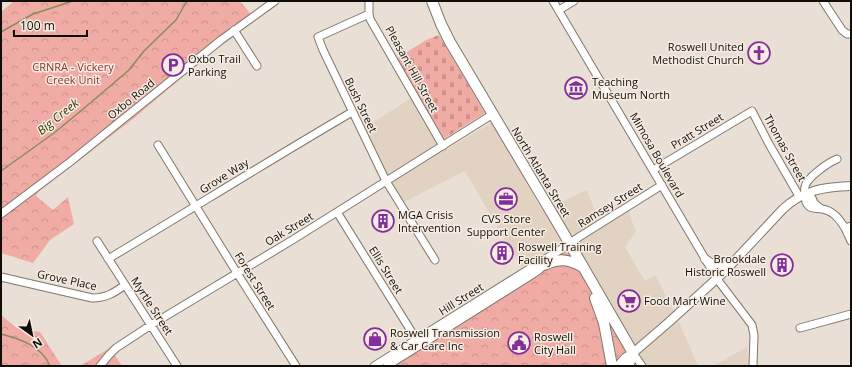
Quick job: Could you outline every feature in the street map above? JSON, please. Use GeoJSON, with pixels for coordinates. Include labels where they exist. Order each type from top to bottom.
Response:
{"type":"FeatureCollection","features":[{"type":"Feature","properties":{"kind":"highway","name":"North Atlanta Street"},"geometry":{"type":"LineString","coordinates":[[432,1],[450,42],[570,244],[632,353]]}},
{"type":"Feature","properties":{"kind":"highway"},"geometry":{"type":"LineString","coordinates":[[544,265],[564,260],[570,261],[585,270],[604,323],[612,366]]}},
{"type":"Feature","properties":{"kind":"highway"},"geometry":{"type":"LineString","coordinates":[[628,366],[632,353]]}},
{"type":"Feature","properties":{"kind":"main road"},"geometry":{"type":"LineString","coordinates":[[618,366],[717,279],[790,202],[802,195],[824,188],[850,186]]}},
{"type":"Feature","properties":{"kind":"main road"},"geometry":{"type":"LineString","coordinates":[[705,260],[718,266],[724,266],[733,262]]}},
{"type":"Feature","properties":{"kind":"street","name":"Oxbo Road"},"geometry":{"type":"LineString","coordinates":[[1,214],[70,162],[210,48],[275,1]]}},
{"type":"Feature","properties":{"kind":"street"},"geometry":{"type":"LineString","coordinates":[[368,14],[369,1]]}},
{"type":"Feature","properties":{"kind":"street","name":"Mimosa Boulevard"},"geometry":{"type":"LineString","coordinates":[[553,1],[705,260],[717,279],[752,325],[754,335],[753,366]]}},
{"type":"Feature","properties":{"kind":"street"},"geometry":{"type":"LineString","coordinates":[[558,10],[574,1]]}},
{"type":"Feature","properties":{"kind":"street"},"geometry":{"type":"LineString","coordinates":[[823,1],[842,30],[847,34],[851,34]]}},
{"type":"Feature","properties":{"kind":"street","name":"Bush Street"},"geometry":{"type":"LineString","coordinates":[[368,14],[318,37],[320,46],[386,181],[435,260]]}},
{"type":"Feature","properties":{"kind":"street","name":"Pleasant Hill Street"},"geometry":{"type":"LineString","coordinates":[[368,14],[443,146]]}},
{"type":"Feature","properties":{"kind":"street"},"geometry":{"type":"LineString","coordinates":[[234,30],[257,66]]}},
{"type":"Feature","properties":{"kind":"street","name":"Pratt Street"},"geometry":{"type":"LineString","coordinates":[[653,170],[752,111]]}},
{"type":"Feature","properties":{"kind":"street","name":"Thomas Street"},"geometry":{"type":"LineString","coordinates":[[752,111],[769,144],[802,195],[812,198],[814,203],[820,208],[838,216],[848,227],[851,241]]}},
{"type":"Feature","properties":{"kind":"street","name":"Grove Way"},"geometry":{"type":"LineString","coordinates":[[108,259],[196,207],[268,161],[352,112]]}},
{"type":"Feature","properties":{"kind":"street","name":"Oak Street"},"geometry":{"type":"LineString","coordinates":[[100,366],[116,348],[151,325],[337,212],[493,114]]}},
{"type":"Feature","properties":{"kind":"street","name":"Forest Street"},"geometry":{"type":"LineString","coordinates":[[158,145],[296,366]]}},
{"type":"Feature","properties":{"kind":"street"},"geometry":{"type":"LineString","coordinates":[[802,195],[806,183],[821,168],[837,159]]}},
{"type":"Feature","properties":{"kind":"street","name":"Ramsey Street"},"geometry":{"type":"LineString","coordinates":[[570,244],[662,185]]}},
{"type":"Feature","properties":{"kind":"street","name":"Ellis Street"},"geometry":{"type":"LineString","coordinates":[[337,212],[416,339]]}},
{"type":"Feature","properties":{"kind":"street","name":"Myrtle Street"},"geometry":{"type":"LineString","coordinates":[[97,241],[177,366]]}},
{"type":"Feature","properties":{"kind":"street","name":"Hill Street"},"geometry":{"type":"LineString","coordinates":[[374,366],[570,244]]}},
{"type":"Feature","properties":{"kind":"street","name":"Hill Street"},"geometry":{"type":"LineString","coordinates":[[387,366],[530,276],[560,250]]}},
{"type":"Feature","properties":{"kind":"street","name":"Grove Place"},"geometry":{"type":"LineString","coordinates":[[1,277],[92,298],[109,296],[125,285]]}},
{"type":"Feature","properties":{"kind":"street"},"geometry":{"type":"LineString","coordinates":[[800,328],[851,314]]}},
{"type":"Feature","properties":{"kind":"street"},"geometry":{"type":"LineString","coordinates":[[632,353],[642,366]]}},
{"type":"Feature","properties":{"kind":"shaded area"},"geometry":{"type":"Polygon","coordinates":[[[411,98],[442,152],[493,122],[542,211],[587,190],[601,227],[628,210],[636,232],[625,247],[645,281],[655,275],[673,309],[698,366],[638,366],[573,238],[521,267],[465,171],[402,203],[363,129],[411,98]]]}},
{"type":"Feature","properties":{"kind":"shaded area"},"geometry":{"type":"Polygon","coordinates":[[[747,347],[748,366],[713,366],[747,347]]]}},
{"type":"Feature","properties":{"kind":"green space","name":"CRNRA - Vickery Creek Unit"},"geometry":{"type":"Polygon","coordinates":[[[14,1],[240,1],[253,17],[133,119],[38,192],[36,196],[53,210],[68,197],[74,224],[50,240],[33,263],[1,253],[1,12],[14,1]]]}},
{"type":"Feature","properties":{"kind":"green space"},"geometry":{"type":"Polygon","coordinates":[[[439,35],[485,113],[442,140],[396,59],[426,40],[439,35]]]}},
{"type":"Feature","properties":{"kind":"green space"},"geometry":{"type":"Polygon","coordinates":[[[566,246],[635,366],[378,366],[566,246]]]}},
{"type":"Feature","properties":{"kind":"green space"},"geometry":{"type":"Polygon","coordinates":[[[1,315],[17,328],[40,332],[62,366],[1,366],[1,315]]]}},
{"type":"Feature","properties":{"kind":"green space"},"geometry":{"type":"Polygon","coordinates":[[[110,348],[122,366],[80,366],[110,348]]]}},
{"type":"Feature","properties":{"kind":"waterway","name":"Big Creek"},"geometry":{"type":"LineString","coordinates":[[1,32],[33,14],[73,1]]}},
{"type":"Feature","properties":{"kind":"waterway","name":"Big Creek"},"geometry":{"type":"LineString","coordinates":[[1,171],[54,133],[129,70],[144,51],[176,20],[187,1]]}},
{"type":"Feature","properties":{"kind":"waterway"},"geometry":{"type":"LineString","coordinates":[[1,334],[30,344],[42,353],[50,366]]}},
{"type":"Feature","properties":{"kind":"place","name":"Roswell United Methodist Church"},"geometry":{"type":"Point","coordinates":[759,53]}},
{"type":"Feature","properties":{"kind":"place","name":"Oxbo Trail Parking"},"geometry":{"type":"Point","coordinates":[173,65]}},
{"type":"Feature","properties":{"kind":"place","name":"Teaching Museum North"},"geometry":{"type":"Point","coordinates":[576,88]}},
{"type":"Feature","properties":{"kind":"place","name":"CVS Store Support Center"},"geometry":{"type":"Point","coordinates":[506,199]}},
{"type":"Feature","properties":{"kind":"place","name":"MGA Crisis Intervention"},"geometry":{"type":"Point","coordinates":[383,221]}},
{"type":"Feature","properties":{"kind":"place","name":"Roswell Training Facility"},"geometry":{"type":"Point","coordinates":[502,253]}},
{"type":"Feature","properties":{"kind":"place","name":"Brookdale Historic Roswell"},"geometry":{"type":"Point","coordinates":[782,265]}},
{"type":"Feature","properties":{"kind":"place","name":"Food Mart Wine"},"geometry":{"type":"Point","coordinates":[629,301]}},
{"type":"Feature","properties":{"kind":"place","name":"Roswell Transmission & Car Care Inc"},"geometry":{"type":"Point","coordinates":[375,339]}},
{"type":"Feature","properties":{"kind":"place","name":"Roswell City Hall"},"geometry":{"type":"Point","coordinates":[519,343]}}]}
